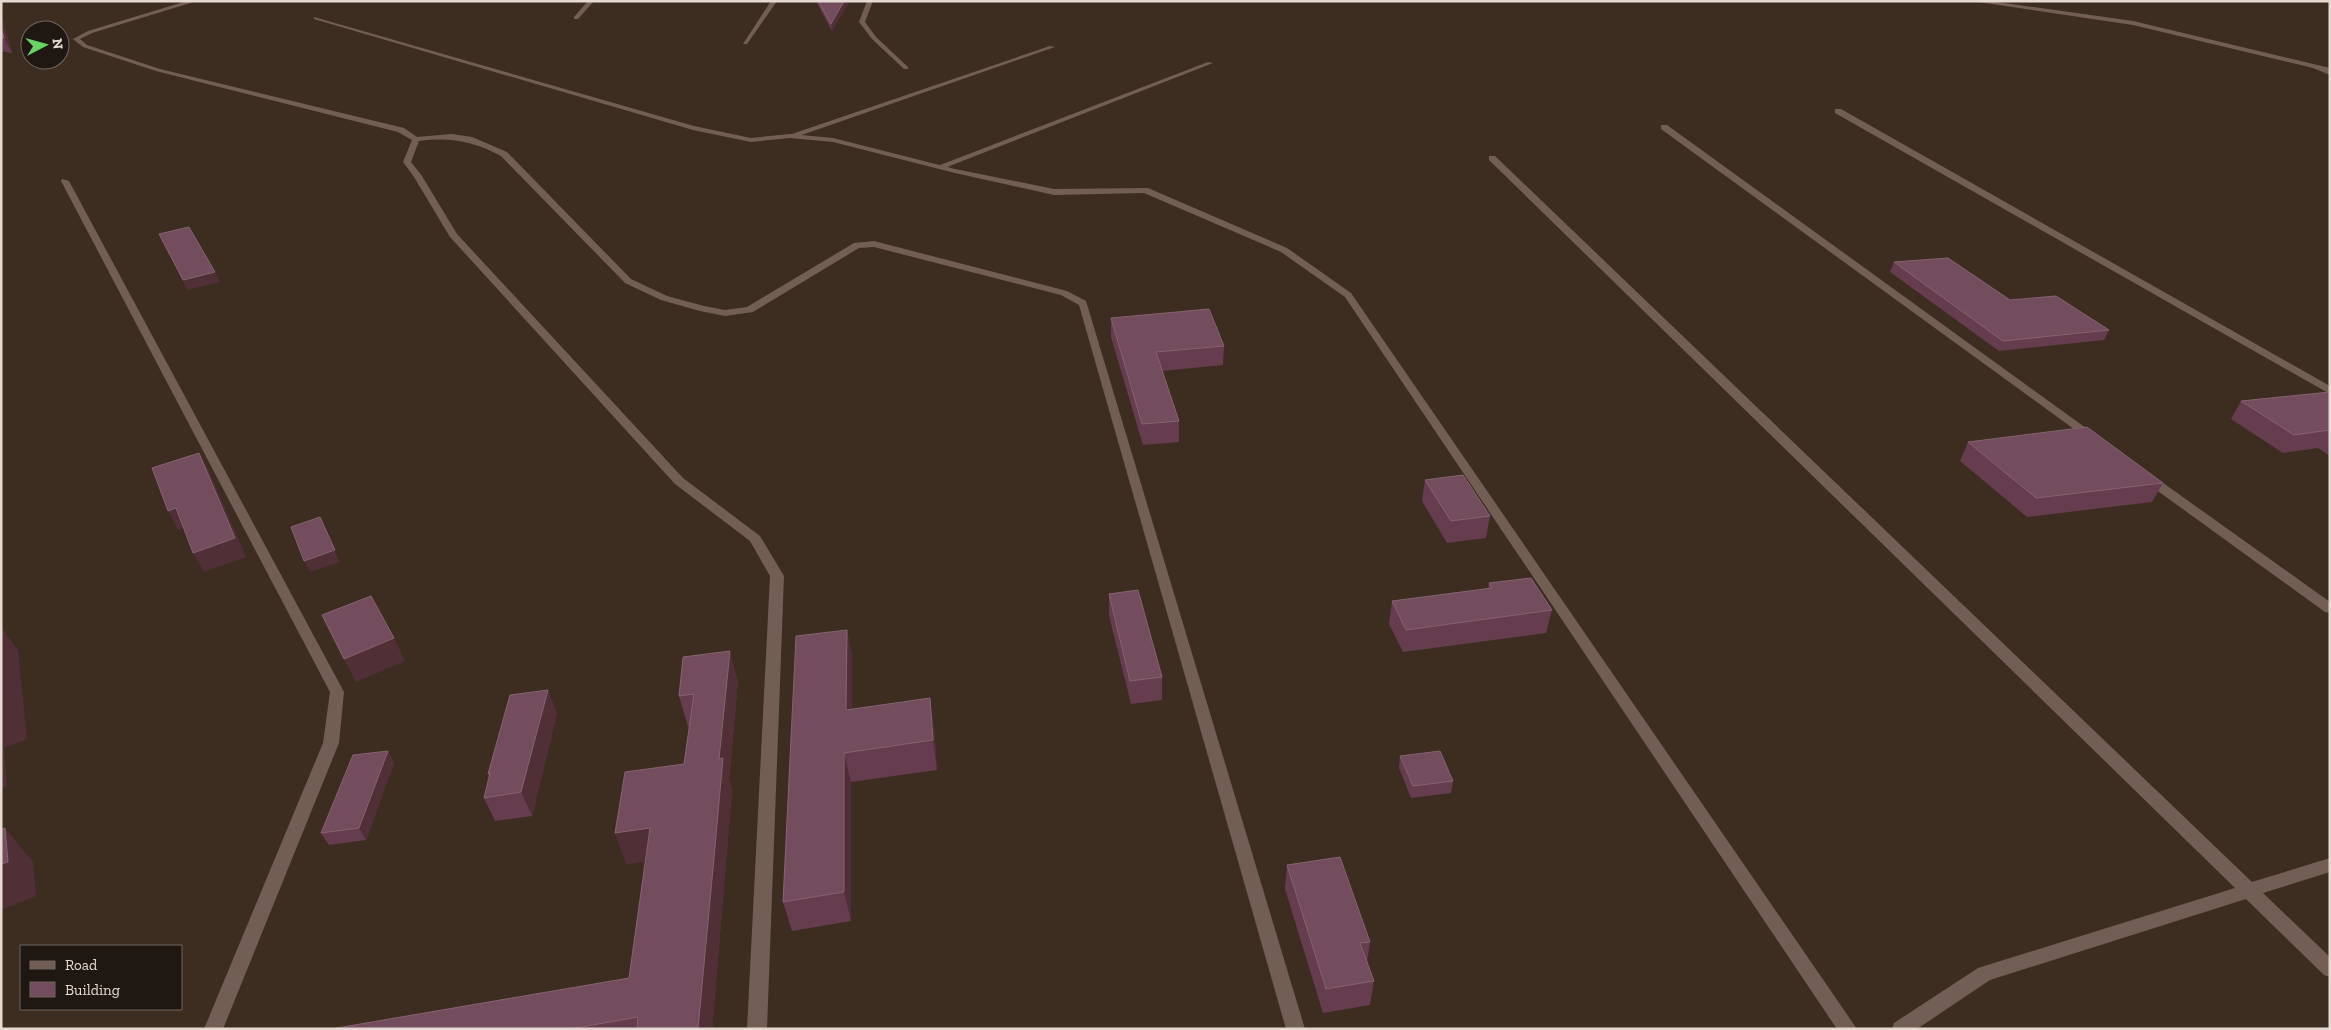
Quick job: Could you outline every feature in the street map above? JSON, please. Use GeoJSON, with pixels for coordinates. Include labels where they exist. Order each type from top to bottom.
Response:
{"type":"FeatureCollection","features":[{"type":"Feature","properties":{"kind":"street"},"geometry":{"type":"LineString","coordinates":[[194,1],[90,32],[76,39],[85,46],[158,70],[401,130],[416,139],[436,136],[460,136],[481,141],[504,154],[628,282],[664,298],[725,313],[750,310],[857,245],[874,244],[1064,293],[1083,303],[1296,1029]]}},
{"type":"Feature","properties":{"kind":"street"},"geometry":{"type":"LineString","coordinates":[[576,18],[591,1]]}},
{"type":"Feature","properties":{"kind":"street"},"geometry":{"type":"LineString","coordinates":[[745,43],[774,1]]}},
{"type":"Feature","properties":{"kind":"street"},"geometry":{"type":"LineString","coordinates":[[870,1],[862,22],[874,38],[906,68]]}},
{"type":"Feature","properties":{"kind":"street"},"geometry":{"type":"LineString","coordinates":[[1975,1],[2133,23],[2310,65],[2330,72]]}},
{"type":"Feature","properties":{"kind":"street"},"geometry":{"type":"LineString","coordinates":[[316,18],[693,128],[751,140],[790,136],[833,140],[939,167],[1054,192],[1145,190],[1284,250],[1348,295],[1848,1029]]}},
{"type":"Feature","properties":{"kind":"street"},"geometry":{"type":"LineString","coordinates":[[790,136],[1052,48]]}},
{"type":"Feature","properties":{"kind":"street"},"geometry":{"type":"LineString","coordinates":[[939,167],[1210,63]]}},
{"type":"Feature","properties":{"kind":"street"},"geometry":{"type":"LineString","coordinates":[[1838,111],[2330,391]]}},
{"type":"Feature","properties":{"kind":"street"},"geometry":{"type":"LineString","coordinates":[[1664,127],[2105,447]]}},
{"type":"Feature","properties":{"kind":"street"},"geometry":{"type":"LineString","coordinates":[[416,139],[407,162],[418,176],[453,235],[680,482],[755,539],[777,576],[757,1029]]}},
{"type":"Feature","properties":{"kind":"street"},"geometry":{"type":"LineString","coordinates":[[1492,158],[2330,969]]}},
{"type":"Feature","properties":{"kind":"street"},"geometry":{"type":"LineString","coordinates":[[65,181],[337,692],[331,743],[213,1029]]}},
{"type":"Feature","properties":{"kind":"street"},"geometry":{"type":"LineString","coordinates":[[2137,470],[2330,609]]}},
{"type":"Feature","properties":{"kind":"street"},"geometry":{"type":"LineString","coordinates":[[1901,1029],[1984,974],[2330,865]]}},
{"type":"Feature","properties":{"kind":"building"},"geometry":{"type":"Polygon","coordinates":[[[818,1],[844,1],[831,24],[818,1]]]}},
{"type":"Feature","properties":{"kind":"building"},"geometry":{"type":"Polygon","coordinates":[[[1,27],[4,38],[1,38],[1,27]]]}},
{"type":"Feature","properties":{"kind":"building"},"geometry":{"type":"Polygon","coordinates":[[[189,227],[215,272],[183,280],[159,234],[189,227]]]}},
{"type":"Feature","properties":{"kind":"building"},"geometry":{"type":"Polygon","coordinates":[[[1948,258],[2010,300],[2056,296],[2109,330],[2003,341],[1894,262],[1948,258]]]}},
{"type":"Feature","properties":{"kind":"building"},"geometry":{"type":"Polygon","coordinates":[[[1209,309],[1224,346],[1156,352],[1179,421],[1142,424],[1111,318],[1209,309]]]}},
{"type":"Feature","properties":{"kind":"building"},"geometry":{"type":"Polygon","coordinates":[[[2330,392],[2330,430],[2294,435],[2241,401],[2330,392]]]}},
{"type":"Feature","properties":{"kind":"building"},"geometry":{"type":"Polygon","coordinates":[[[2087,427],[2163,483],[2036,498],[1968,442],[2087,427]]]}},
{"type":"Feature","properties":{"kind":"building"},"geometry":{"type":"Polygon","coordinates":[[[199,453],[235,538],[193,553],[176,508],[168,511],[152,468],[199,453]]]}},
{"type":"Feature","properties":{"kind":"building"},"geometry":{"type":"Polygon","coordinates":[[[1463,475],[1490,516],[1451,521],[1425,480],[1463,475]]]}},
{"type":"Feature","properties":{"kind":"building"},"geometry":{"type":"Polygon","coordinates":[[[320,517],[335,550],[304,561],[291,527],[320,517]]]}},
{"type":"Feature","properties":{"kind":"building"},"geometry":{"type":"Polygon","coordinates":[[[1531,578],[1552,610],[1406,630],[1392,601],[1492,588],[1489,583],[1531,578]]]}},
{"type":"Feature","properties":{"kind":"building"},"geometry":{"type":"Polygon","coordinates":[[[1138,590],[1162,677],[1130,681],[1109,594],[1138,590]]]}},
{"type":"Feature","properties":{"kind":"building"},"geometry":{"type":"Polygon","coordinates":[[[371,596],[394,638],[344,659],[322,615],[371,596]]]}},
{"type":"Feature","properties":{"kind":"building"},"geometry":{"type":"Polygon","coordinates":[[[847,630],[846,710],[930,698],[933,740],[844,753],[844,892],[783,902],[796,636],[847,630]]]}},
{"type":"Feature","properties":{"kind":"building"},"geometry":{"type":"Polygon","coordinates":[[[730,651],[719,759],[723,758],[698,1029],[637,1029],[638,1017],[570,1029],[331,1029],[629,978],[650,828],[615,833],[625,772],[684,764],[694,694],[679,696],[683,657],[730,651]]]}},
{"type":"Feature","properties":{"kind":"building"},"geometry":{"type":"Polygon","coordinates":[[[548,690],[521,792],[484,798],[490,773],[488,774],[510,695],[548,690]]]}},
{"type":"Feature","properties":{"kind":"building"},"geometry":{"type":"Polygon","coordinates":[[[388,751],[359,828],[321,833],[353,755],[388,751]]]}},
{"type":"Feature","properties":{"kind":"building"},"geometry":{"type":"Polygon","coordinates":[[[1440,751],[1453,781],[1413,786],[1400,756],[1440,751]]]}},
{"type":"Feature","properties":{"kind":"building"},"geometry":{"type":"Polygon","coordinates":[[[5,828],[8,862],[1,864],[1,829],[5,828]]]}},
{"type":"Feature","properties":{"kind":"building"},"geometry":{"type":"Polygon","coordinates":[[[1340,857],[1370,942],[1360,943],[1374,981],[1326,989],[1287,865],[1340,857]]]}}]}
